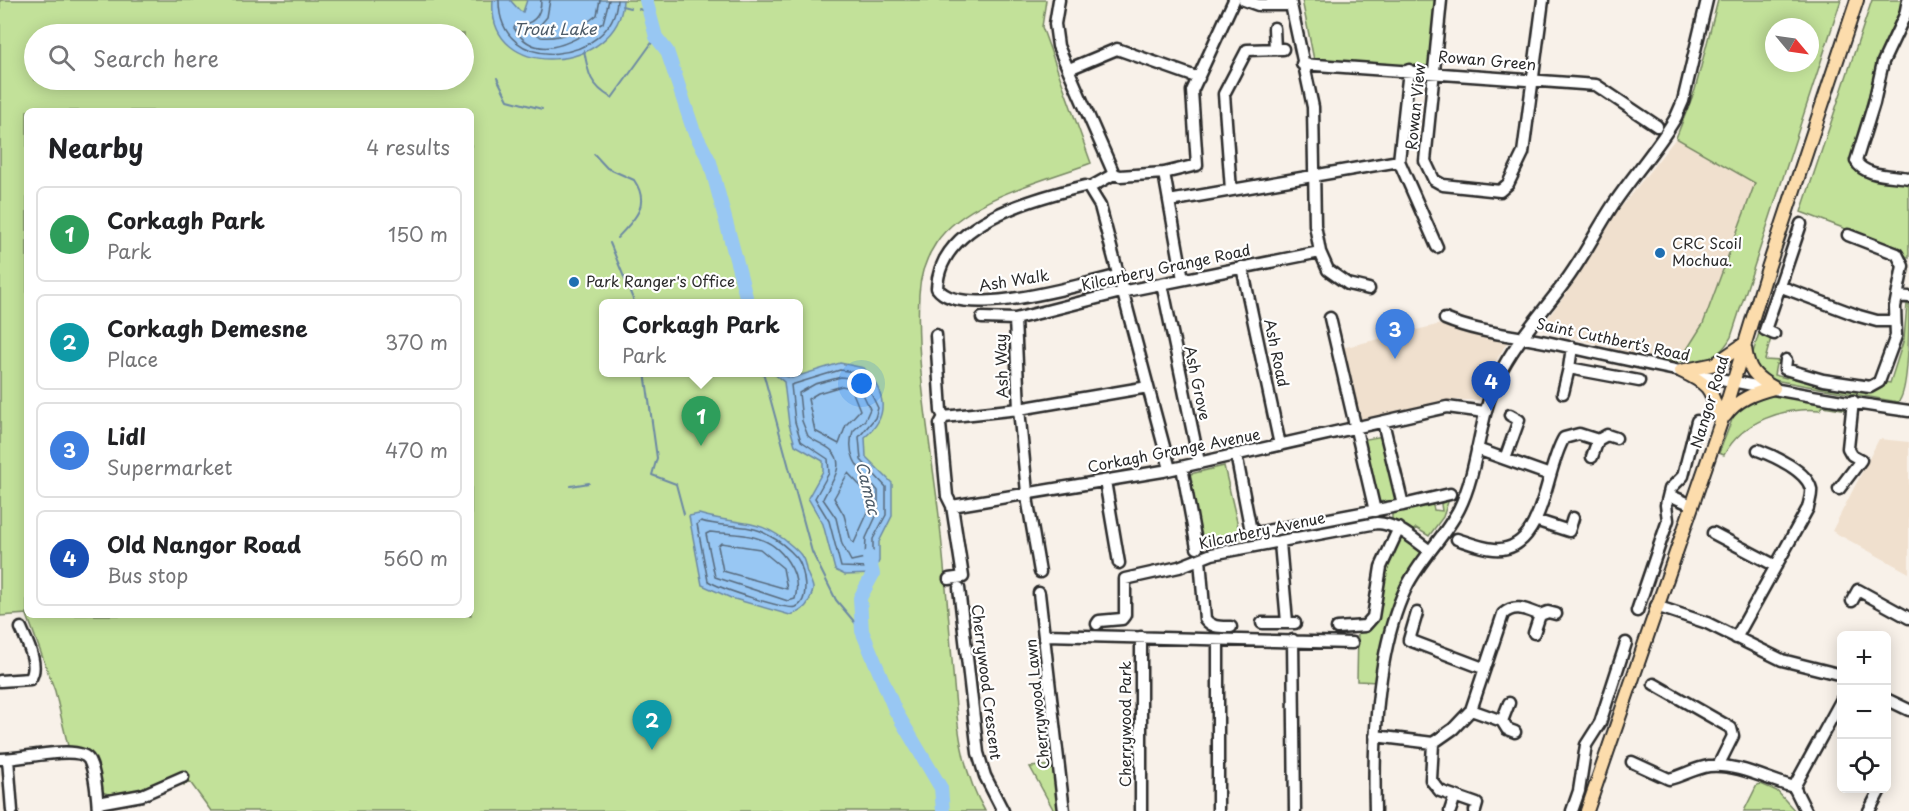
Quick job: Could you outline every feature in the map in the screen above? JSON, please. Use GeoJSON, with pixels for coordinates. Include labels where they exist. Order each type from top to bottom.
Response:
{"type":"FeatureCollection","features":[{"type":"Feature","properties":{"kind":"main road","name":"Nangor Road"},"geometry":{"type":"LineString","coordinates":[[1587,811],[1721,422],[1857,0]]}},
{"type":"Feature","properties":{"kind":"main road"},"geometry":{"type":"LineString","coordinates":[[1681,371],[1715,364],[1745,344],[1748,366],[1756,378],[1774,388]]}},
{"type":"Feature","properties":{"kind":"main road"},"geometry":{"type":"LineString","coordinates":[[1681,371],[1702,381],[1710,388],[1721,422]]}},
{"type":"Feature","properties":{"kind":"main road"},"geometry":{"type":"LineString","coordinates":[[1721,422],[1732,407],[1744,398],[1774,388]]}},
{"type":"Feature","properties":{"kind":"street"},"geometry":{"type":"LineString","coordinates":[[1059,0],[1056,40],[1114,174]]}},
{"type":"Feature","properties":{"kind":"street"},"geometry":{"type":"LineString","coordinates":[[1170,469],[1116,276],[1100,206],[1089,188],[1114,174],[1120,176],[1164,173],[1197,165],[1192,95],[1234,0]]}},
{"type":"Feature","properties":{"kind":"street"},"geometry":{"type":"LineString","coordinates":[[1244,0],[1258,5],[1290,3],[1313,106],[1315,225],[1320,252],[1328,270],[1348,284],[1369,289]]}},
{"type":"Feature","properties":{"kind":"street","name":"Rowan View"},"geometry":{"type":"LineString","coordinates":[[1441,0],[1425,161],[1434,180],[1443,184],[1487,190],[1505,189],[1523,153],[1533,80]]}},
{"type":"Feature","properties":{"kind":"street"},"geometry":{"type":"LineString","coordinates":[[1531,0],[1543,0],[1533,80]]}},
{"type":"Feature","properties":{"kind":"street"},"geometry":{"type":"LineString","coordinates":[[1375,811],[1374,736],[1396,613],[1415,570],[1459,509],[1477,449],[1485,412],[1497,379],[1524,336],[1579,262],[1613,205],[1676,117],[1683,101],[1707,0]]}},
{"type":"Feature","properties":{"kind":"street"},"geometry":{"type":"LineString","coordinates":[[1908,0],[1905,15],[1883,62],[1874,104],[1856,161],[1859,168],[1866,171],[1909,178]]}},
{"type":"Feature","properties":{"kind":"street"},"geometry":{"type":"LineString","coordinates":[[1231,190],[1224,94],[1244,53],[1250,49],[1279,49],[1274,28]]}},
{"type":"Feature","properties":{"kind":"street"},"geometry":{"type":"LineString","coordinates":[[1069,69],[1117,49],[1199,78]]}},
{"type":"Feature","properties":{"kind":"street","name":"Rowan Green"},"geometry":{"type":"LineString","coordinates":[[1302,64],[1596,85],[1657,126]]}},
{"type":"Feature","properties":{"kind":"street"},"geometry":{"type":"LineString","coordinates":[[1409,70],[1399,161],[1437,248]]}},
{"type":"Feature","properties":{"kind":"street"},"geometry":{"type":"LineString","coordinates":[[1169,201],[1399,161]]}},
{"type":"Feature","properties":{"kind":"street"},"geometry":{"type":"LineString","coordinates":[[1164,173],[1183,279]]}},
{"type":"Feature","properties":{"kind":"street","name":"Ash Walk"},"geometry":{"type":"LineString","coordinates":[[1089,188],[1085,186],[1053,194],[975,225],[951,250],[940,274],[937,288],[940,292],[957,299],[977,302],[1019,298],[1116,276]]}},
{"type":"Feature","properties":{"kind":"street"},"geometry":{"type":"LineString","coordinates":[[1774,334],[1765,330],[1803,224]]}},
{"type":"Feature","properties":{"kind":"street"},"geometry":{"type":"LineString","coordinates":[[1786,360],[1785,369],[1823,380],[1874,387],[1880,382],[1896,336],[1897,296],[1903,266],[1897,254],[1853,241]]}},
{"type":"Feature","properties":{"kind":"street","name":"Kilcarbery Grange Road"},"geometry":{"type":"LineString","coordinates":[[982,318],[1015,319],[1121,292],[1320,252]]}},
{"type":"Feature","properties":{"kind":"street","name":"Ash Road"},"geometry":{"type":"LineString","coordinates":[[1242,267],[1280,445]]}},
{"type":"Feature","properties":{"kind":"street","name":"Ash Grove"},"geometry":{"type":"LineString","coordinates":[[1162,284],[1199,462]]}},
{"type":"Feature","properties":{"kind":"street"},"geometry":{"type":"LineString","coordinates":[[1779,286],[1859,316],[1877,321],[1895,321]]}},
{"type":"Feature","properties":{"kind":"street"},"geometry":{"type":"LineString","coordinates":[[1897,296],[1909,297]]}},
{"type":"Feature","properties":{"kind":"street"},"geometry":{"type":"LineString","coordinates":[[1330,318],[1375,511]]}},
{"type":"Feature","properties":{"kind":"street","name":"Ash Way"},"geometry":{"type":"LineString","coordinates":[[944,417],[1019,409],[1015,319]]}},
{"type":"Feature","properties":{"kind":"street","name":"Saint Cuthbert’s Road"},"geometry":{"type":"LineString","coordinates":[[1445,319],[1478,330],[1524,336],[1681,371],[1909,410]]}},
{"type":"Feature","properties":{"kind":"street"},"geometry":{"type":"LineString","coordinates":[[936,335],[941,411],[944,417],[940,424],[947,496],[952,506],[963,577],[949,579]]}},
{"type":"Feature","properties":{"kind":"street"},"geometry":{"type":"LineString","coordinates":[[1563,393],[1572,347]]}},
{"type":"Feature","properties":{"kind":"street"},"geometry":{"type":"LineString","coordinates":[[1569,368],[1639,381]]}},
{"type":"Feature","properties":{"kind":"street"},"geometry":{"type":"LineString","coordinates":[[1040,572],[1028,495],[1019,409],[1148,387]]}},
{"type":"Feature","properties":{"kind":"street"},"geometry":{"type":"LineString","coordinates":[[1839,489],[1861,460],[1848,448],[1853,401]]}},
{"type":"Feature","properties":{"kind":"street","name":"Corkagh Grange Avenue"},"geometry":{"type":"LineString","coordinates":[[952,506],[1105,482],[1182,467],[1453,406],[1485,412]]}},
{"type":"Feature","properties":{"kind":"street"},"geometry":{"type":"LineString","coordinates":[[1505,459],[1519,420],[1510,415]]}},
{"type":"Feature","properties":{"kind":"street"},"geometry":{"type":"LineString","coordinates":[[1637,611],[1668,520],[1666,505],[1669,495],[1673,485],[1683,476],[1696,421]]}},
{"type":"Feature","properties":{"kind":"street"},"geometry":{"type":"LineString","coordinates":[[1383,422],[1403,505]]}},
{"type":"Feature","properties":{"kind":"street"},"geometry":{"type":"LineString","coordinates":[[1457,539],[1495,549],[1520,542],[1535,520],[1564,438],[1579,434],[1598,440]]}},
{"type":"Feature","properties":{"kind":"street"},"geometry":{"type":"LineString","coordinates":[[1592,457],[1598,440],[1607,435],[1616,438]]}},
{"type":"Feature","properties":{"kind":"street"},"geometry":{"type":"LineString","coordinates":[[1477,449],[1550,475]]}},
{"type":"Feature","properties":{"kind":"street"},"geometry":{"type":"LineString","coordinates":[[1736,638],[1808,508],[1811,489],[1801,474],[1758,450]]}},
{"type":"Feature","properties":{"kind":"street"},"geometry":{"type":"LineString","coordinates":[[1236,454],[1254,531],[1259,533],[1450,494]]}},
{"type":"Feature","properties":{"kind":"street"},"geometry":{"type":"LineString","coordinates":[[1182,467],[1197,548]]}},
{"type":"Feature","properties":{"kind":"street"},"geometry":{"type":"LineString","coordinates":[[1105,482],[1119,563]]}},
{"type":"Feature","properties":{"kind":"street"},"geometry":{"type":"LineString","coordinates":[[1669,495],[1692,505]]}},
{"type":"Feature","properties":{"kind":"street"},"geometry":{"type":"LineString","coordinates":[[1535,520],[1569,531],[1573,518]]}},
{"type":"Feature","properties":{"kind":"street","name":"Kilcarbery Avenue"},"geometry":{"type":"LineString","coordinates":[[1097,624],[1100,621],[1122,619],[1125,615],[1125,579],[1179,567],[1212,554],[1377,523],[1399,528],[1430,550]]}},
{"type":"Feature","properties":{"kind":"street"},"geometry":{"type":"LineString","coordinates":[[1337,628],[1365,626],[1373,617],[1381,567],[1399,528]]}},
{"type":"Feature","properties":{"kind":"street"},"geometry":{"type":"LineString","coordinates":[[1713,533],[1776,566]]}},
{"type":"Feature","properties":{"kind":"street"},"geometry":{"type":"LineString","coordinates":[[1262,623],[1291,622],[1280,543]]}},
{"type":"Feature","properties":{"kind":"street"},"geometry":{"type":"LineString","coordinates":[[1200,560],[1205,619],[1218,627],[1231,627]]}},
{"type":"Feature","properties":{"kind":"street","name":"Cherrywood Crescent"},"geometry":{"type":"LineString","coordinates":[[959,588],[978,753],[985,776],[1003,811]]}},
{"type":"Feature","properties":{"kind":"street"},"geometry":{"type":"LineString","coordinates":[[1852,601],[1858,590],[1909,618]]}},
{"type":"Feature","properties":{"kind":"street","name":"Cherrywood Lawn"},"geometry":{"type":"LineString","coordinates":[[1039,593],[1046,635],[1064,811]]}},
{"type":"Feature","properties":{"kind":"street"},"geometry":{"type":"LineString","coordinates":[[1656,606],[1707,623],[1782,660],[1837,674]]}},
{"type":"Feature","properties":{"kind":"street"},"geometry":{"type":"LineString","coordinates":[[1374,736],[1433,743],[1453,729],[1471,710],[1483,668],[1503,614],[1509,608],[1518,607],[1540,615],[1548,612],[1556,614]]}},
{"type":"Feature","properties":{"kind":"street"},"geometry":{"type":"LineString","coordinates":[[1417,613],[1408,640],[1483,668]]}},
{"type":"Feature","properties":{"kind":"street"},"geometry":{"type":"LineString","coordinates":[[1534,633],[1540,615]]}},
{"type":"Feature","properties":{"kind":"street"},"geometry":{"type":"LineString","coordinates":[[0,681],[30,679],[34,673],[35,669],[21,627]]}},
{"type":"Feature","properties":{"kind":"street"},"geometry":{"type":"LineString","coordinates":[[1046,635],[1352,643]]}},
{"type":"Feature","properties":{"kind":"street","name":"Cherrywood Park"},"geometry":{"type":"LineString","coordinates":[[1141,811],[1142,637]]}},
{"type":"Feature","properties":{"kind":"street"},"geometry":{"type":"LineString","coordinates":[[1218,640],[1218,811]]}},
{"type":"Feature","properties":{"kind":"street"},"geometry":{"type":"LineString","coordinates":[[1293,640],[1295,811]]}},
{"type":"Feature","properties":{"kind":"street"},"geometry":{"type":"LineString","coordinates":[[1572,811],[1579,791],[1586,745],[1601,722],[1626,643]]}},
{"type":"Feature","properties":{"kind":"street"},"geometry":{"type":"LineString","coordinates":[[1654,684],[1731,728],[1733,736],[1718,766]]}},
{"type":"Feature","properties":{"kind":"street"},"geometry":{"type":"LineString","coordinates":[[1891,701],[1909,710]]}},
{"type":"Feature","properties":{"kind":"street"},"geometry":{"type":"LineString","coordinates":[[1502,721],[1509,703]]}},
{"type":"Feature","properties":{"kind":"street"},"geometry":{"type":"LineString","coordinates":[[1794,788],[1837,708]]}},
{"type":"Feature","properties":{"kind":"street"},"geometry":{"type":"LineString","coordinates":[[1471,710],[1502,721],[1507,729],[1515,732]]}},
{"type":"Feature","properties":{"kind":"street"},"geometry":{"type":"LineString","coordinates":[[1433,743],[1431,780],[1440,791],[1477,804],[1474,811]]}},
{"type":"Feature","properties":{"kind":"street"},"geometry":{"type":"LineString","coordinates":[[12,811],[4,759],[70,750],[83,754],[89,759],[98,807],[142,795],[183,777]]}},
{"type":"Feature","properties":{"kind":"street"},"geometry":{"type":"LineString","coordinates":[[1586,754],[1603,761]]}},
{"type":"Feature","properties":{"kind":"street"},"geometry":{"type":"LineString","coordinates":[[1632,762],[1669,779],[1701,768],[1718,766],[1756,774],[1794,788],[1806,811]]}},
{"type":"Feature","properties":{"kind":"street"},"geometry":{"type":"LineString","coordinates":[[1869,811],[1879,793]]}},
{"type":"Feature","properties":{"kind":"street"},"geometry":{"type":"LineString","coordinates":[[1450,811],[1455,796]]}},
{"type":"Feature","properties":{"kind":"shaded area","name":"CRC Scoil Mochua."},"geometry":{"type":"Polygon","coordinates":[[[1676,138],[1755,183],[1703,324],[1686,351],[1661,356],[1659,360],[1546,331],[1542,326],[1568,291],[1614,216],[1676,138]]]}},
{"type":"Feature","properties":{"kind":"shaded area"},"geometry":{"type":"Polygon","coordinates":[[[1441,324],[1464,332],[1509,339],[1488,375],[1479,400],[1444,400],[1357,421],[1342,348],[1441,324]]]}},
{"type":"Feature","properties":{"kind":"shaded area"},"geometry":{"type":"Polygon","coordinates":[[[1879,439],[1909,442],[1909,573],[1832,531],[1879,439]]]}},
{"type":"Feature","properties":{"kind":"green space"},"geometry":{"type":"Polygon","coordinates":[[[0,0],[1046,0],[1042,27],[1091,163],[1006,193],[966,214],[949,228],[932,249],[922,274],[919,294],[919,352],[940,525],[956,711],[968,773],[985,811],[211,811],[190,782],[184,785],[180,775],[141,792],[120,795],[100,791],[88,756],[77,748],[68,746],[55,691],[28,618],[474,618],[474,108],[24,108],[24,614],[0,616],[0,0]]]}},
{"type":"Feature","properties":{"kind":"green space"},"geometry":{"type":"Polygon","coordinates":[[[1302,0],[1439,0],[1430,67],[1314,60],[1302,0]]]}},
{"type":"Feature","properties":{"kind":"green space"},"geometry":{"type":"Polygon","coordinates":[[[1718,0],[1841,0],[1819,67],[1819,18],[1765,18],[1765,72],[1817,72],[1731,337],[1717,354],[1691,362],[1659,360],[1661,356],[1686,351],[1703,324],[1755,183],[1676,138],[1695,90],[1718,0]]]}},
{"type":"Feature","properties":{"kind":"green space"},"geometry":{"type":"Polygon","coordinates":[[[1872,0],[1901,0],[1903,5],[1877,63],[1852,160],[1909,181],[1909,258],[1893,247],[1801,212],[1872,0]]]}},
{"type":"Feature","properties":{"kind":"green space"},"geometry":{"type":"Polygon","coordinates":[[[1907,304],[1909,314],[1906,372],[1902,396],[1898,402],[1763,378],[1751,359],[1759,333],[1771,338],[1765,360],[1781,361],[1780,365],[1776,364],[1774,375],[1786,378],[1790,374],[1870,391],[1879,389],[1884,382],[1890,383],[1904,339],[1907,304]]]}},
{"type":"Feature","properties":{"kind":"green space"},"geometry":{"type":"Polygon","coordinates":[[[1768,394],[1844,405],[1848,410],[1823,406],[1820,410],[1778,414],[1753,425],[1741,433],[1724,455],[1719,453],[1737,407],[1768,394]]]}},
{"type":"Feature","properties":{"kind":"green space"},"geometry":{"type":"Polygon","coordinates":[[[1383,436],[1398,500],[1376,502],[1361,440],[1383,436]]]}},
{"type":"Feature","properties":{"kind":"green space"},"geometry":{"type":"Polygon","coordinates":[[[1224,466],[1241,539],[1207,546],[1200,529],[1186,475],[1224,466]]]}},
{"type":"Feature","properties":{"kind":"green space"},"geometry":{"type":"Polygon","coordinates":[[[1445,499],[1449,499],[1443,517],[1429,536],[1416,528],[1413,531],[1392,520],[1392,512],[1428,503],[1433,506],[1434,510],[1442,511],[1441,504],[1445,499]]]}},
{"type":"Feature","properties":{"kind":"green space"},"geometry":{"type":"Polygon","coordinates":[[[1401,537],[1423,553],[1397,594],[1379,682],[1357,681],[1358,631],[1369,629],[1389,555],[1401,537]]]}},
{"type":"Feature","properties":{"kind":"green space"},"geometry":{"type":"Polygon","coordinates":[[[1053,765],[1059,811],[1051,811],[1053,809],[1030,767],[1053,765]]]}},
{"type":"Feature","properties":{"kind":"green space"},"geometry":{"type":"Polygon","coordinates":[[[1761,784],[1777,791],[1795,811],[1744,811],[1757,785],[1761,784]]]}},
{"type":"Feature","properties":{"kind":"water","name":"Trout Lake"},"geometry":{"type":"Polygon","coordinates":[[[493,0],[510,0],[523,12],[527,0],[623,0],[617,24],[601,42],[579,54],[555,59],[531,56],[510,46],[496,27],[493,0]]]}},
{"type":"Feature","properties":{"kind":"water"},"geometry":{"type":"Polygon","coordinates":[[[840,363],[864,368],[881,395],[881,413],[878,421],[865,437],[866,457],[892,483],[892,516],[879,542],[879,561],[873,574],[845,575],[835,570],[823,524],[808,498],[823,471],[823,461],[795,445],[789,424],[784,382],[778,377],[803,377],[803,375],[840,363]]]}},
{"type":"Feature","properties":{"kind":"water"},"geometry":{"type":"Polygon","coordinates":[[[699,514],[758,526],[769,530],[792,546],[803,559],[812,585],[813,590],[806,606],[790,615],[731,598],[702,585],[689,516],[699,514]]]}},
{"type":"Feature","properties":{"kind":"waterway","name":"Camac"},"geometry":{"type":"LineString","coordinates":[[646,0],[656,37],[667,51],[693,129],[710,162],[747,299]]}},
{"type":"Feature","properties":{"kind":"waterway"},"geometry":{"type":"LineString","coordinates":[[622,6],[630,8]]}},
{"type":"Feature","properties":{"kind":"waterway"},"geometry":{"type":"LineString","coordinates":[[639,9],[649,13]]}},
{"type":"Feature","properties":{"kind":"waterway","name":"Camac"},"geometry":{"type":"LineString","coordinates":[[584,50],[591,78],[599,89],[612,98],[656,37]]}},
{"type":"Feature","properties":{"kind":"waterway"},"geometry":{"type":"LineString","coordinates":[[497,78],[508,100],[542,109]]}},
{"type":"Feature","properties":{"kind":"waterway"},"geometry":{"type":"LineString","coordinates":[[594,154],[607,168],[634,180],[639,189],[641,197],[639,211],[617,238]]}},
{"type":"Feature","properties":{"kind":"waterway"},"geometry":{"type":"LineString","coordinates":[[610,243],[633,299]]}},
{"type":"Feature","properties":{"kind":"waterway"},"geometry":{"type":"LineString","coordinates":[[646,377],[657,458],[652,475],[676,484],[684,514]]}},
{"type":"Feature","properties":{"kind":"waterway","name":"Camac"},"geometry":{"type":"LineString","coordinates":[[764,377],[812,552],[836,600],[862,631]]}},
{"type":"Feature","properties":{"kind":"waterway"},"geometry":{"type":"LineString","coordinates":[[571,486],[589,483]]}},
{"type":"Feature","properties":{"kind":"waterway","name":"Camac"},"geometry":{"type":"LineString","coordinates":[[869,557],[873,574],[860,598],[862,631],[895,710],[941,788],[943,811]]}},
{"type":"Feature","properties":{"kind":"place","name":"CRC Scoil Mochua."},"geometry":{"type":"Point","coordinates":[1660,253]}},
{"type":"Feature","properties":{"kind":"place","name":"Park Ranger's Office"},"geometry":{"type":"Point","coordinates":[574,282]}},
{"type":"Feature","properties":{"kind":"place","name":"Lidl"},"geometry":{"type":"Point","coordinates":[1395,359]}},
{"type":"Feature","properties":{"kind":"place","name":"Old Nangor Road"},"geometry":{"type":"Point","coordinates":[1491,411]}},
{"type":"Feature","properties":{"kind":"place","name":"Corkagh Park"},"geometry":{"type":"Point","coordinates":[701,446]}},
{"type":"Feature","properties":{"kind":"place","name":"Corkagh Demesne"},"geometry":{"type":"Point","coordinates":[652,750]}}]}
